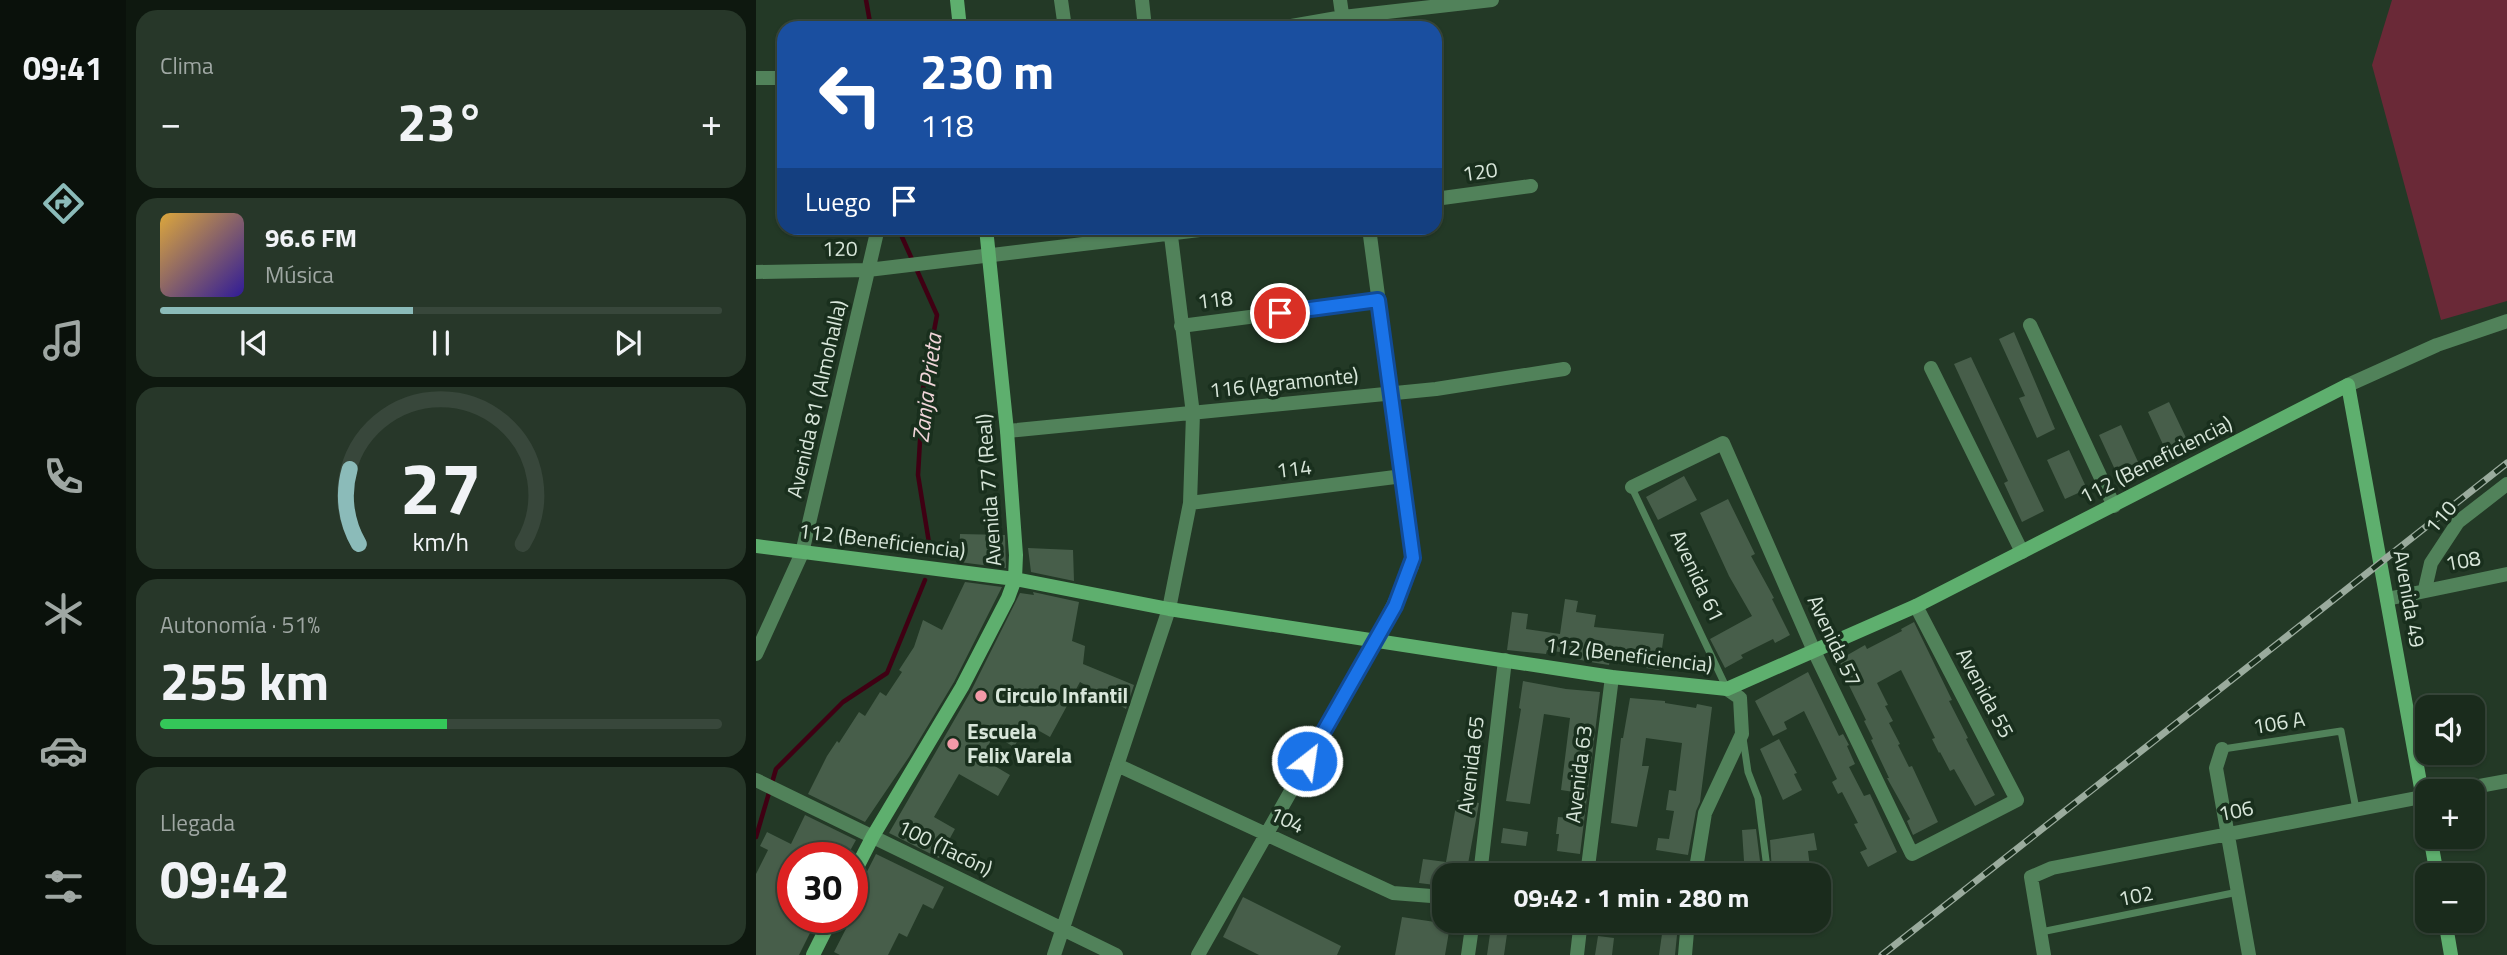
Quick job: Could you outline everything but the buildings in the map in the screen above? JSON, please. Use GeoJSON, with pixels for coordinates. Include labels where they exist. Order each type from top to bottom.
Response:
{"type":"FeatureCollection","features":[{"type":"Feature","properties":{"kind":"street"},"geometry":{"type":"LineString","coordinates":[[957,0],[959,21]]}},
{"type":"Feature","properties":{"kind":"street"},"geometry":{"type":"LineString","coordinates":[[1061,0],[1064,21]]}},
{"type":"Feature","properties":{"kind":"street"},"geometry":{"type":"LineString","coordinates":[[1142,0],[1144,21]]}},
{"type":"Feature","properties":{"kind":"street"},"geometry":{"type":"LineString","coordinates":[[1340,0],[1343,21]]}},
{"type":"Feature","properties":{"kind":"street"},"geometry":{"type":"LineString","coordinates":[[1356,21],[1492,0]]}},
{"type":"Feature","properties":{"kind":"street"},"geometry":{"type":"LineString","coordinates":[[756,78],[777,78]]}},
{"type":"Feature","properties":{"kind":"street","name":"120"},"geometry":{"type":"LineString","coordinates":[[1442,198],[1531,186]]}},
{"type":"Feature","properties":{"kind":"street","name":"Avenida 81 (Almohalla)"},"geometry":{"type":"LineString","coordinates":[[756,654],[803,552],[876,235]]}},
{"type":"Feature","properties":{"kind":"street","name":"Avenida 77 (Real)"},"geometry":{"type":"LineString","coordinates":[[868,846],[962,687],[1015,579],[1016,555],[1007,431],[986,235]]}},
{"type":"Feature","properties":{"kind":"street","name":"120"},"geometry":{"type":"LineString","coordinates":[[756,272],[869,270],[989,257],[1136,235]]}},
{"type":"Feature","properties":{"kind":"street"},"geometry":{"type":"LineString","coordinates":[[1054,955],[1169,609],[1190,503],[1193,414],[1171,235]]}},
{"type":"Feature","properties":{"kind":"street"},"geometry":{"type":"LineString","coordinates":[[1198,955],[1395,606],[1413,558],[1370,235]]}},
{"type":"Feature","properties":{"kind":"street","name":"118"},"geometry":{"type":"LineString","coordinates":[[1181,326],[1378,300]]}},
{"type":"Feature","properties":{"kind":"street","name":"112 (Beneficiencia)"},"geometry":{"type":"LineString","coordinates":[[756,546],[1015,579],[1169,609],[1376,641],[1612,677],[1727,689],[1916,606],[2348,385],[2437,345],[2507,321]]}},
{"type":"Feature","properties":{"kind":"street"},"geometry":{"type":"LineString","coordinates":[[2030,325],[2115,506]]}},
{"type":"Feature","properties":{"kind":"street"},"geometry":{"type":"LineString","coordinates":[[1931,368],[2022,552]]}},
{"type":"Feature","properties":{"kind":"street","name":"116 (Agramonte)"},"geometry":{"type":"LineString","coordinates":[[1007,431],[1390,393],[1564,369]]}},
{"type":"Feature","properties":{"kind":"street","name":"Avenida 49"},"geometry":{"type":"LineString","coordinates":[[2348,385],[2422,779]]}},
{"type":"Feature","properties":{"kind":"street","name":"Avenida 57"},"geometry":{"type":"LineString","coordinates":[[1632,487],[1723,443],[1814,651],[1912,854]]}},
{"type":"Feature","properties":{"kind":"street","name":"114"},"geometry":{"type":"LineString","coordinates":[[1190,503],[1403,476]]}},
{"type":"Feature","properties":{"kind":"street","name":"110"},"geometry":{"type":"LineString","coordinates":[[2425,589],[2431,563],[2458,522],[2507,484]]}},
{"type":"Feature","properties":{"kind":"street","name":"108"},"geometry":{"type":"LineString","coordinates":[[2387,599],[2507,574]]}},
{"type":"Feature","properties":{"kind":"street","name":"Avenida 55"},"geometry":{"type":"LineString","coordinates":[[1912,854],[2017,800],[1916,606]]}},
{"type":"Feature","properties":{"kind":"street","name":"Avenida 65"},"geometry":{"type":"LineString","coordinates":[[1481,863],[1505,660]]}},
{"type":"Feature","properties":{"kind":"street","name":"Avenida 63"},"geometry":{"type":"LineString","coordinates":[[1589,863],[1612,677]]}},
{"type":"Feature","properties":{"kind":"street","name":"Avenida 61"},"geometry":{"type":"LineString","coordinates":[[1697,863],[1704,813],[1742,734],[1740,698],[1727,689]]}},
{"type":"Feature","properties":{"kind":"street"},"geometry":{"type":"LineString","coordinates":[[2222,749],[2216,768],[2249,955]]}},
{"type":"Feature","properties":{"kind":"street","name":"104"},"geometry":{"type":"LineString","coordinates":[[1117,765],[1392,893],[1432,896]]}},
{"type":"Feature","properties":{"kind":"street"},"geometry":{"type":"LineString","coordinates":[[2485,785],[2507,781]]}},
{"type":"Feature","properties":{"kind":"street","name":"100 (Tacón)"},"geometry":{"type":"LineString","coordinates":[[768,786],[1116,955]]}},
{"type":"Feature","properties":{"kind":"street","name":"106"},"geometry":{"type":"LineString","coordinates":[[2040,932],[2031,877],[2052,869],[2415,798]]}},
{"type":"Feature","properties":{"kind":"street"},"geometry":{"type":"LineString","coordinates":[[2040,932],[2044,955]]}},
{"type":"Feature","properties":{"kind":"street"},"geometry":{"type":"LineString","coordinates":[[813,955],[824,933]]}},
{"type":"Feature","properties":{"kind":"street"},"geometry":{"type":"LineString","coordinates":[[1468,955],[1472,933]]}},
{"type":"Feature","properties":{"kind":"street"},"geometry":{"type":"LineString","coordinates":[[1577,955],[1580,933]]}},
{"type":"Feature","properties":{"kind":"street"},"geometry":{"type":"LineString","coordinates":[[1685,955],[1687,933]]}},
{"type":"Feature","properties":{"kind":"street"},"geometry":{"type":"LineString","coordinates":[[2447,933],[2451,955]]}},
{"type":"Feature","properties":{"kind":"lane","name":"Avenida 61"},"geometry":{"type":"LineString","coordinates":[[1632,487],[1727,689]]}},
{"type":"Feature","properties":{"kind":"lane","name":"106 A"},"geometry":{"type":"LineString","coordinates":[[2222,749],[2341,731],[2356,809]]}},
{"type":"Feature","properties":{"kind":"lane"},"geometry":{"type":"LineString","coordinates":[[1742,734],[1748,772],[1758,798],[1766,863]]}},
{"type":"Feature","properties":{"kind":"lane","name":"102"},"geometry":{"type":"LineString","coordinates":[[2040,932],[2239,892]]}},
{"type":"Feature","properties":{"kind":"shaded area"},"geometry":{"type":"Polygon","coordinates":[[[2392,0],[2507,0],[2507,301],[2441,320],[2372,65],[2392,0]]]}},
{"type":"Feature","properties":{"kind":"waterway","name":"Zanja Prieta"},"geometry":{"type":"LineString","coordinates":[[866,0],[870,21]]}},
{"type":"Feature","properties":{"kind":"waterway","name":"Zanja Prieta"},"geometry":{"type":"LineString","coordinates":[[902,235],[937,315],[923,389],[918,475],[931,555]]}},
{"type":"Feature","properties":{"kind":"waterway","name":"Zanja Prieta"},"geometry":{"type":"LineString","coordinates":[[756,837],[776,769],[843,702],[887,673],[925,580]]}},
{"type":"Feature","properties":{"kind":"railway"},"geometry":{"type":"LineString","coordinates":[[1882,955],[2507,463]]}},
{"type":"Feature","properties":{"kind":"place","name":"Circulo Infantil"},"geometry":{"type":"Point","coordinates":[981,696]}},
{"type":"Feature","properties":{"kind":"place","name":"Escuela Felix Varela"},"geometry":{"type":"Point","coordinates":[953,744]}},
{"type":"Feature","properties":{"kind":"route"},"geometry":{"type":"LineString","coordinates":[[1280,313],[1378,300],[1413,558],[1395,606],[1307,761]]}}]}
